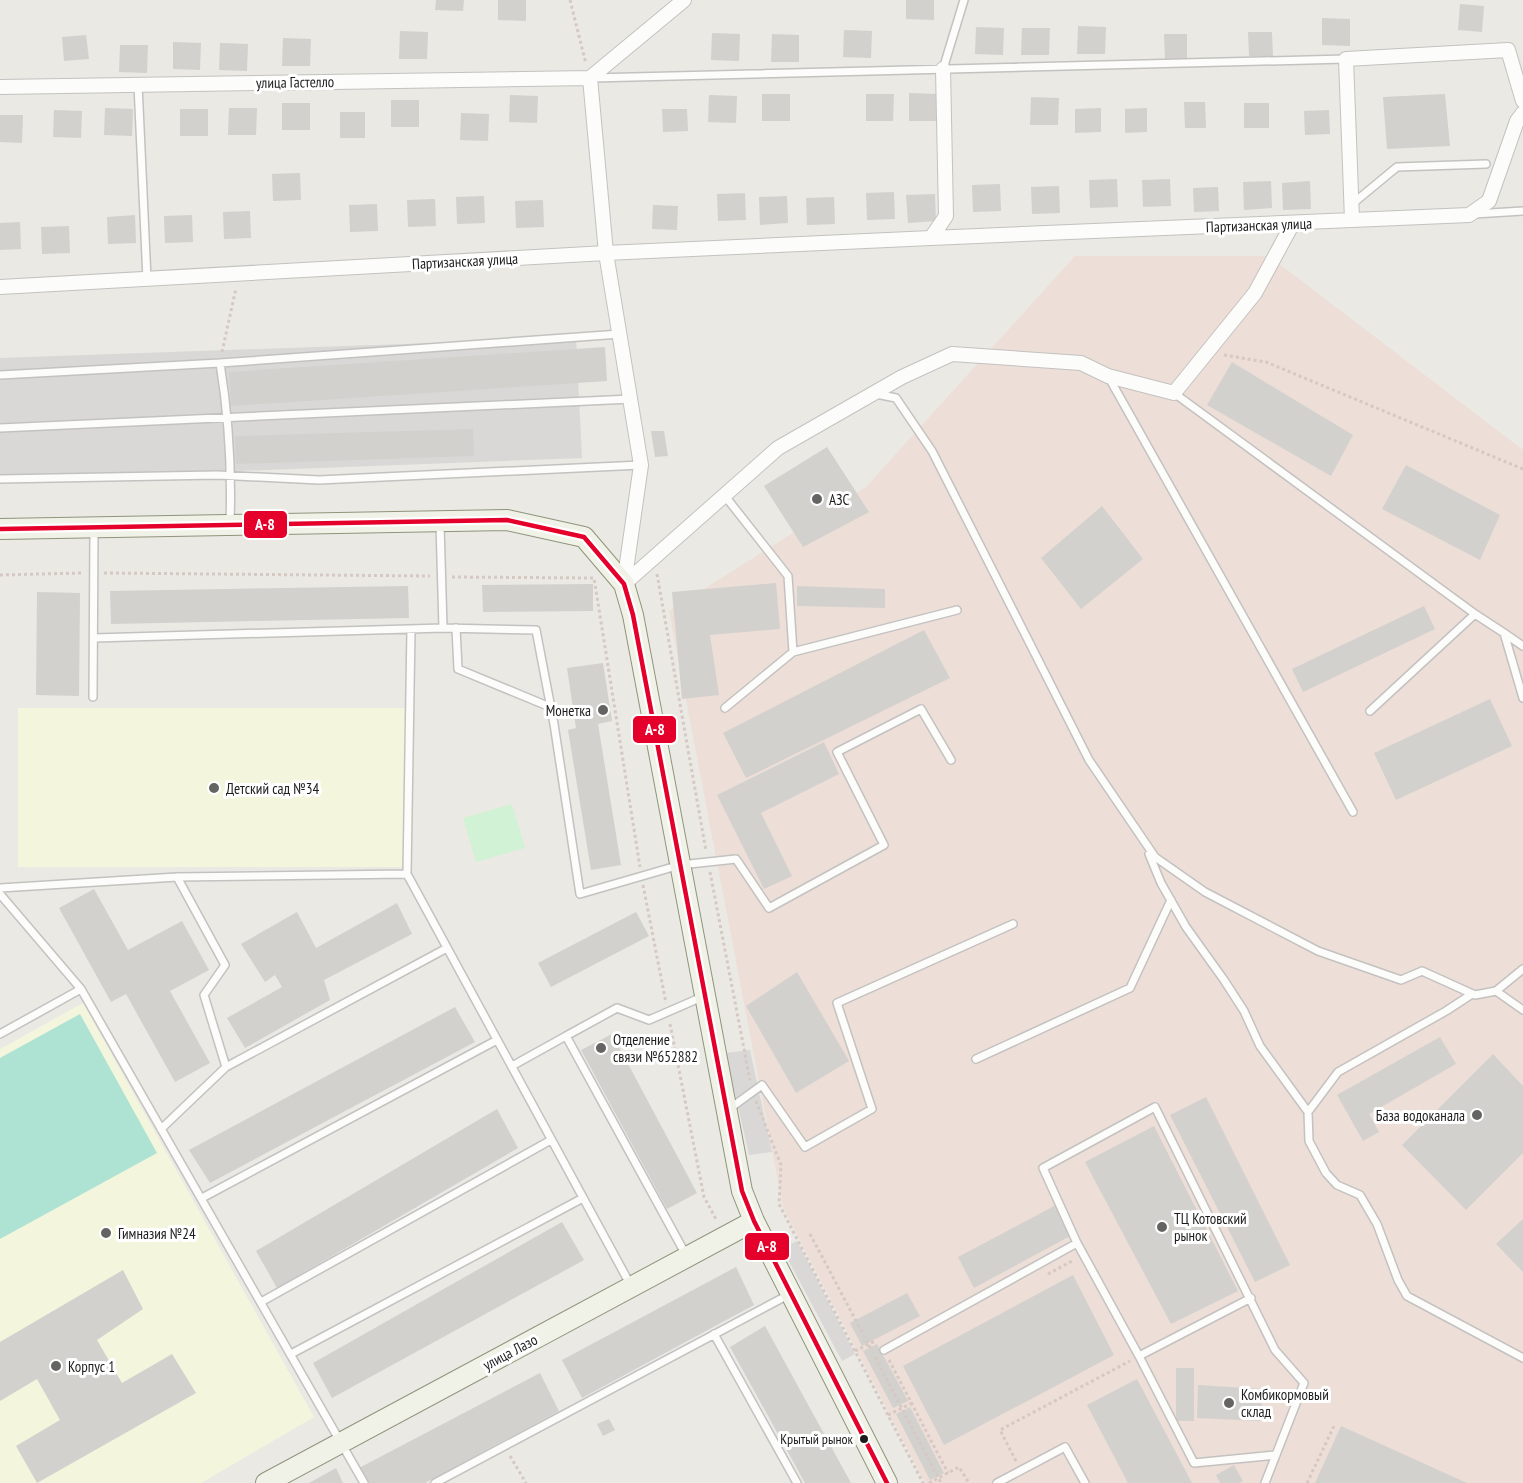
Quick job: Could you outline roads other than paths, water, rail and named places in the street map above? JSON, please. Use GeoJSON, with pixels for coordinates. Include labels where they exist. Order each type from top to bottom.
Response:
{"type":"FeatureCollection","features":[{"type":"Feature","properties":{"kind":"main road"},"geometry":{"type":"LineString","coordinates":[[0,529],[507,520],[584,537],[624,584],[633,615],[742,1191],[754,1221],[887,1483]]}},
{"type":"Feature","properties":{"kind":"main road","name":"улица Лазо"},"geometry":{"type":"LineString","coordinates":[[266,1483],[754,1221]]}},
{"type":"Feature","properties":{"kind":"street"},"geometry":{"type":"LineString","coordinates":[[624,584],[641,465],[606,253],[590,78],[684,0]]}},
{"type":"Feature","properties":{"kind":"street"},"geometry":{"type":"LineString","coordinates":[[1352,220],[1346,58],[1508,50],[1523,100]]}},
{"type":"Feature","properties":{"kind":"street"},"geometry":{"type":"LineString","coordinates":[[931,238],[946,216],[943,69]]}},
{"type":"Feature","properties":{"kind":"street","name":"улица Гастелло"},"geometry":{"type":"LineString","coordinates":[[0,87],[590,78]]}},
{"type":"Feature","properties":{"kind":"street"},"geometry":{"type":"LineString","coordinates":[[1469,215],[1489,201],[1517,121],[1523,114]]}},
{"type":"Feature","properties":{"kind":"street","name":"Партизанская улица"},"geometry":{"type":"LineString","coordinates":[[0,287],[606,253],[1469,215]]}},
{"type":"Feature","properties":{"kind":"street"},"geometry":{"type":"LineString","coordinates":[[624,584],[778,448],[902,377],[952,354],[1081,363],[1108,376],[1174,393],[1256,293],[1293,223]]}},
{"type":"Feature","properties":{"kind":"lane"},"geometry":{"type":"LineString","coordinates":[[943,69],[964,0]]}},
{"type":"Feature","properties":{"kind":"lane"},"geometry":{"type":"LineString","coordinates":[[590,78],[1346,58]]}},
{"type":"Feature","properties":{"kind":"lane"},"geometry":{"type":"LineString","coordinates":[[138,84],[147,279]]}},
{"type":"Feature","properties":{"kind":"lane"},"geometry":{"type":"LineString","coordinates":[[1352,205],[1397,167],[1486,164]]}},
{"type":"Feature","properties":{"kind":"lane"},"geometry":{"type":"LineString","coordinates":[[1469,215],[1523,211]]}},
{"type":"Feature","properties":{"kind":"lane"},"geometry":{"type":"LineString","coordinates":[[0,375],[220,363],[620,334]]}},
{"type":"Feature","properties":{"kind":"lane"},"geometry":{"type":"LineString","coordinates":[[220,363],[228,417],[231,476],[230,525]]}},
{"type":"Feature","properties":{"kind":"lane"},"geometry":{"type":"LineString","coordinates":[[1108,376],[1353,812]]}},
{"type":"Feature","properties":{"kind":"lane"},"geometry":{"type":"LineString","coordinates":[[873,393],[896,398],[932,451],[1089,760],[1155,857],[1205,892],[1317,951],[1401,980],[1422,971],[1476,995],[1496,991],[1523,969]]}},
{"type":"Feature","properties":{"kind":"lane"},"geometry":{"type":"LineString","coordinates":[[1174,393],[1475,614],[1523,646]]}},
{"type":"Feature","properties":{"kind":"lane"},"geometry":{"type":"LineString","coordinates":[[0,428],[631,399]]}},
{"type":"Feature","properties":{"kind":"lane"},"geometry":{"type":"LineString","coordinates":[[0,479],[231,476],[320,480],[641,465]]}},
{"type":"Feature","properties":{"kind":"lane"},"geometry":{"type":"LineString","coordinates":[[725,496],[788,576],[793,652]]}},
{"type":"Feature","properties":{"kind":"lane"},"geometry":{"type":"LineString","coordinates":[[440,521],[443,628]]}},
{"type":"Feature","properties":{"kind":"lane"},"geometry":{"type":"LineString","coordinates":[[93,697],[94,528]]}},
{"type":"Feature","properties":{"kind":"lane"},"geometry":{"type":"LineString","coordinates":[[725,708],[793,652],[957,610]]}},
{"type":"Feature","properties":{"kind":"lane"},"geometry":{"type":"LineString","coordinates":[[1370,711],[1475,614]]}},
{"type":"Feature","properties":{"kind":"lane"},"geometry":{"type":"LineString","coordinates":[[94,638],[443,628],[536,630],[580,894],[680,865],[736,859],[769,908],[884,845],[837,752],[921,709],[951,760]]}},
{"type":"Feature","properties":{"kind":"lane"},"geometry":{"type":"LineString","coordinates":[[456,628],[458,669],[550,706]]}},
{"type":"Feature","properties":{"kind":"lane"},"geometry":{"type":"LineString","coordinates":[[411,629],[407,874],[631,1287]]}},
{"type":"Feature","properties":{"kind":"lane"},"geometry":{"type":"LineString","coordinates":[[1504,633],[1523,698]]}},
{"type":"Feature","properties":{"kind":"lane"},"geometry":{"type":"LineString","coordinates":[[1141,837],[1186,927],[1244,1011],[1260,1046],[1308,1112],[1309,1141],[1326,1173],[1337,1185],[1360,1195],[1377,1224],[1398,1280],[1407,1296],[1523,1359]]}},
{"type":"Feature","properties":{"kind":"lane"},"geometry":{"type":"LineString","coordinates":[[0,888],[177,877],[407,874]]}},
{"type":"Feature","properties":{"kind":"lane"},"geometry":{"type":"LineString","coordinates":[[177,877],[225,965],[204,995],[226,1067]]}},
{"type":"Feature","properties":{"kind":"lane"},"geometry":{"type":"LineString","coordinates":[[0,894],[81,989],[364,1483]]}},
{"type":"Feature","properties":{"kind":"lane"},"geometry":{"type":"LineString","coordinates":[[976,1059],[1130,988],[1171,900]]}},
{"type":"Feature","properties":{"kind":"lane"},"geometry":{"type":"LineString","coordinates":[[726,1111],[762,1085],[805,1147],[873,1109],[837,1003],[1013,924]]}},
{"type":"Feature","properties":{"kind":"lane"},"geometry":{"type":"LineString","coordinates":[[161,1129],[226,1067],[447,948]]}},
{"type":"Feature","properties":{"kind":"lane"},"geometry":{"type":"LineString","coordinates":[[0,1034],[81,989]]}},
{"type":"Feature","properties":{"kind":"lane"},"geometry":{"type":"LineString","coordinates":[[1496,991],[1523,1010]]}},
{"type":"Feature","properties":{"kind":"lane"},"geometry":{"type":"LineString","coordinates":[[1308,1112],[1338,1072],[1473,994]]}},
{"type":"Feature","properties":{"kind":"lane"},"geometry":{"type":"LineString","coordinates":[[512,1066],[617,1008],[649,1020],[705,996]]}},
{"type":"Feature","properties":{"kind":"lane"},"geometry":{"type":"LineString","coordinates":[[566,1036],[687,1257]]}},
{"type":"Feature","properties":{"kind":"lane"},"geometry":{"type":"LineString","coordinates":[[202,1198],[497,1040]]}},
{"type":"Feature","properties":{"kind":"lane"},"geometry":{"type":"LineString","coordinates":[[1265,1483],[1276,1455],[1304,1383],[1275,1350],[1155,1107],[1043,1168],[1077,1243],[1194,1463],[1276,1455]]}},
{"type":"Feature","properties":{"kind":"lane"},"geometry":{"type":"LineString","coordinates":[[261,1302],[552,1140]]}},
{"type":"Feature","properties":{"kind":"lane"},"geometry":{"type":"LineString","coordinates":[[291,1354],[583,1198]]}},
{"type":"Feature","properties":{"kind":"lane"},"geometry":{"type":"LineString","coordinates":[[884,1350],[1077,1243]]}},
{"type":"Feature","properties":{"kind":"lane"},"geometry":{"type":"LineString","coordinates":[[435,1483],[790,1293]]}},
{"type":"Feature","properties":{"kind":"lane"},"geometry":{"type":"LineString","coordinates":[[1139,1356],[1251,1298]]}},
{"type":"Feature","properties":{"kind":"lane"},"geometry":{"type":"LineString","coordinates":[[714,1334],[797,1483]]}},
{"type":"Feature","properties":{"kind":"lane"},"geometry":{"type":"LineString","coordinates":[[997,1483],[1065,1447],[1085,1483]]}},
{"type":"Feature","properties":{"kind":"place","name":"АЗС"},"geometry":{"type":"Point","coordinates":[817,499]}},
{"type":"Feature","properties":{"kind":"place","name":"Монетка"},"geometry":{"type":"Point","coordinates":[603,710]}},
{"type":"Feature","properties":{"kind":"place","name":"Детский сад №34"},"geometry":{"type":"Point","coordinates":[214,788]}},
{"type":"Feature","properties":{"kind":"place","name":"Отделение связи №652882"},"geometry":{"type":"Point","coordinates":[601,1048]}},
{"type":"Feature","properties":{"kind":"place","name":"База водоканала"},"geometry":{"type":"Point","coordinates":[1477,1115]}},
{"type":"Feature","properties":{"kind":"place","name":"ТЦ Котовский рынок"},"geometry":{"type":"Point","coordinates":[1162,1227]}},
{"type":"Feature","properties":{"kind":"place","name":"Гимназия №24"},"geometry":{"type":"Point","coordinates":[106,1233]}},
{"type":"Feature","properties":{"kind":"place","name":"Корпус 1"},"geometry":{"type":"Point","coordinates":[56,1366]}},
{"type":"Feature","properties":{"kind":"place","name":"Комбикормовый склад"},"geometry":{"type":"Point","coordinates":[1229,1403]}},
{"type":"Feature","properties":{"kind":"place","name":"Крытый рынок"},"geometry":{"type":"Point","coordinates":[864,1439]}}]}
